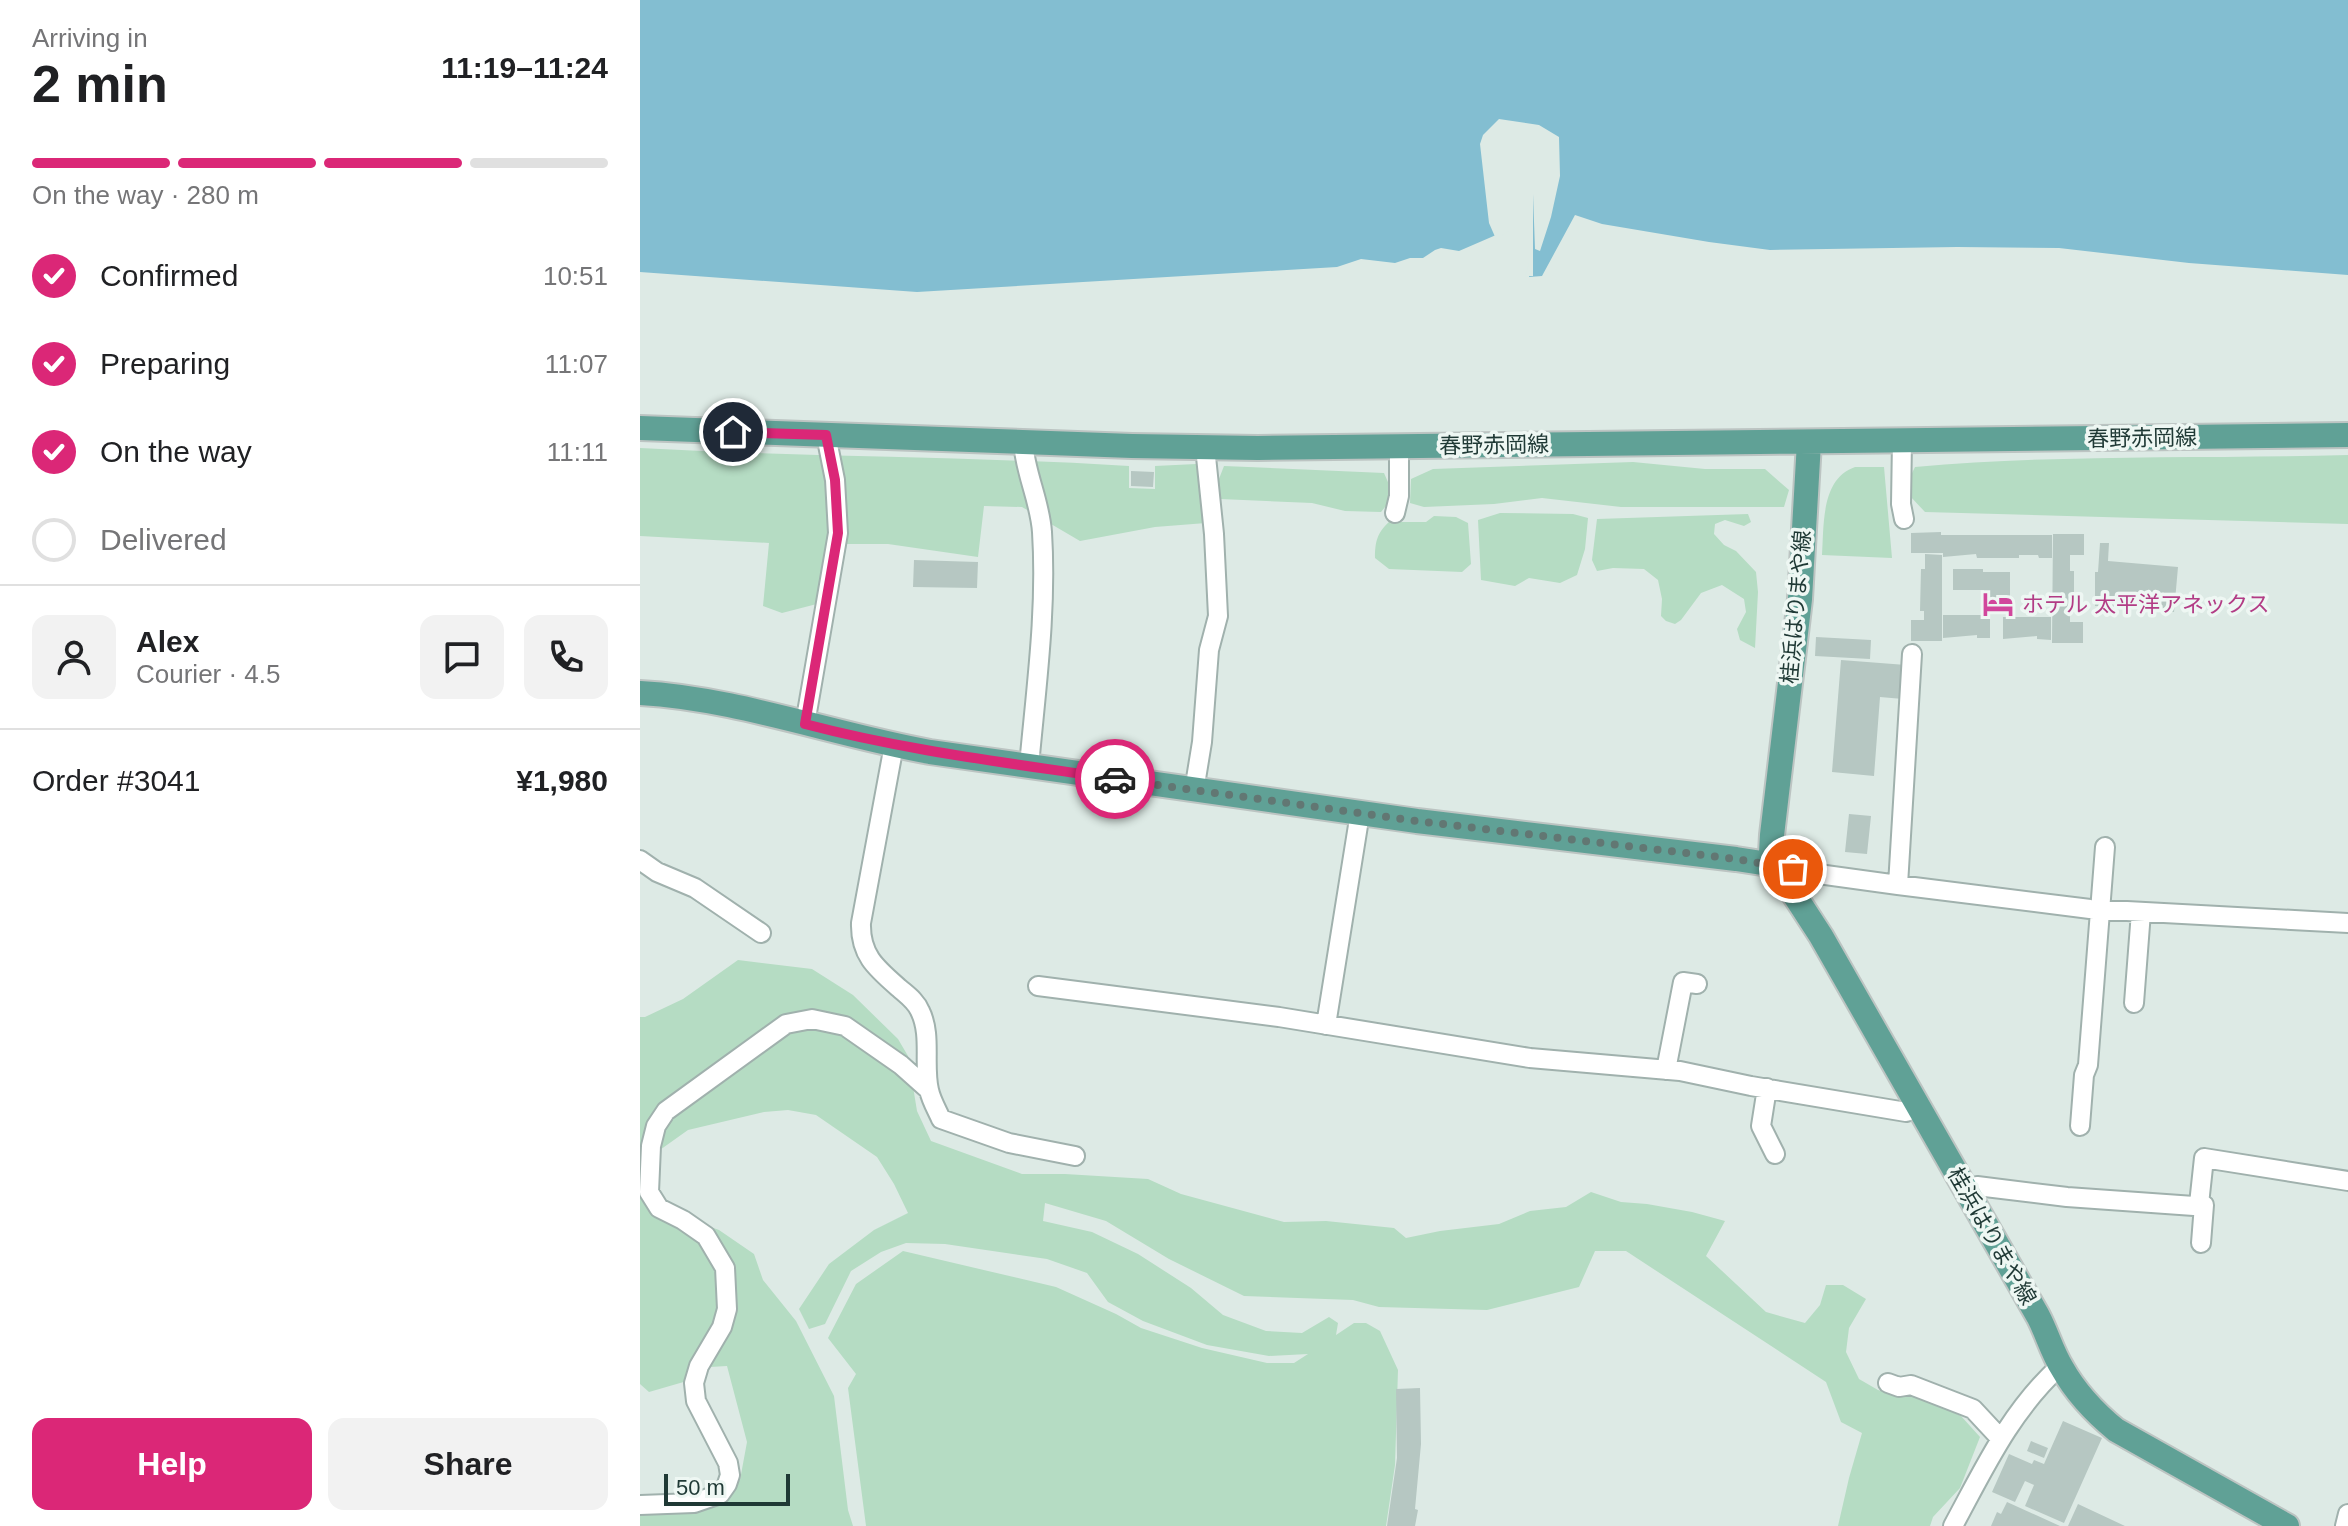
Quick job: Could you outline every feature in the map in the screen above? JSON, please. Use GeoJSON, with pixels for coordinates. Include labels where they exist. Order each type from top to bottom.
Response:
{"type":"FeatureCollection","features":[{"type":"Feature","properties":{"kind":"main road","name":"春野赤岡線"},"geometry":{"type":"LineString","coordinates":[[640,428],[1205,447],[2348,435]]}},
{"type":"Feature","properties":{"kind":"main road","name":"桂浜はりまや線"},"geometry":{"type":"LineString","coordinates":[[1809,442],[1800,599],[1772,835],[1771,853],[1775,865],[1821,936],[2038,1316],[2060,1366],[2086,1403],[2116,1430],[2287,1526]]}},
{"type":"Feature","properties":{"kind":"main road"},"geometry":{"type":"LineString","coordinates":[[640,693],[667,694],[711,702],[894,745],[1029,766],[1194,791],[1775,865]]}},
{"type":"Feature","properties":{"kind":"street"},"geometry":{"type":"LineString","coordinates":[[805,724],[838,533],[835,480],[826,435]]}},
{"type":"Feature","properties":{"kind":"street"},"geometry":{"type":"LineString","coordinates":[[1902,441],[1901,504],[1904,519]]}},
{"type":"Feature","properties":{"kind":"street"},"geometry":{"type":"LineString","coordinates":[[1023,442],[1024,459],[1036,494],[1042,529],[1044,604],[1029,766]]}},
{"type":"Feature","properties":{"kind":"street"},"geometry":{"type":"LineString","coordinates":[[1395,513],[1399,496],[1399,446]]}},
{"type":"Feature","properties":{"kind":"street"},"geometry":{"type":"LineString","coordinates":[[1194,791],[1202,742],[1209,650],[1218,616],[1205,447]]}},
{"type":"Feature","properties":{"kind":"street"},"geometry":{"type":"LineString","coordinates":[[1898,885],[1912,654]]}},
{"type":"Feature","properties":{"kind":"street"},"geometry":{"type":"LineString","coordinates":[[894,745],[861,923],[861,940],[869,959],[920,1009],[925,1024],[929,1090],[941,1119],[1009,1143],[1075,1156]]}},
{"type":"Feature","properties":{"kind":"street"},"geometry":{"type":"LineString","coordinates":[[1326,1025],[1360,813]]}},
{"type":"Feature","properties":{"kind":"street"},"geometry":{"type":"LineString","coordinates":[[2080,1126],[2084,1075],[2088,1065],[2105,847]]}},
{"type":"Feature","properties":{"kind":"street"},"geometry":{"type":"LineString","coordinates":[[640,860],[657,872],[695,888],[761,933]]}},
{"type":"Feature","properties":{"kind":"street"},"geometry":{"type":"LineString","coordinates":[[1775,865],[1811,873],[2099,910],[2348,923]]}},
{"type":"Feature","properties":{"kind":"street"},"geometry":{"type":"LineString","coordinates":[[2134,1003],[2141,912]]}},
{"type":"Feature","properties":{"kind":"street"},"geometry":{"type":"LineString","coordinates":[[1666,1070],[1683,982],[1697,984]]}},
{"type":"Feature","properties":{"kind":"street"},"geometry":{"type":"LineString","coordinates":[[1038,986],[1326,1025],[1530,1058],[1666,1070],[1906,1112],[1918,1108]]}},
{"type":"Feature","properties":{"kind":"street"},"geometry":{"type":"LineString","coordinates":[[640,1505],[694,1503],[720,1494],[730,1475],[728,1463],[696,1401],[694,1383],[699,1366],[725,1318],[725,1268],[706,1236],[659,1208],[649,1192],[651,1146],[656,1126],[666,1111],[786,1024],[812,1019],[845,1026],[901,1065],[929,1090]]}},
{"type":"Feature","properties":{"kind":"street"},"geometry":{"type":"LineString","coordinates":[[1767,1088],[1761,1126],[1775,1154]]}},
{"type":"Feature","properties":{"kind":"street"},"geometry":{"type":"LineString","coordinates":[[2199,1204],[2204,1158],[2348,1181]]}},
{"type":"Feature","properties":{"kind":"street"},"geometry":{"type":"LineString","coordinates":[[1967,1192],[1977,1186],[2067,1197],[2204,1205],[2201,1243]]}},
{"type":"Feature","properties":{"kind":"street"},"geometry":{"type":"LineString","coordinates":[[1953,1526],[2000,1438],[2030,1396],[2060,1366]]}},
{"type":"Feature","properties":{"kind":"street"},"geometry":{"type":"LineString","coordinates":[[1888,1383],[1899,1387],[1911,1385],[1973,1409],[2000,1438]]}},
{"type":"Feature","properties":{"kind":"street"},"geometry":{"type":"LineString","coordinates":[[2345,1526],[2348,1514]]}},
{"type":"Feature","properties":{"kind":"green space"},"geometry":{"type":"Polygon","coordinates":[[[640,448],[1129,466],[1129,488],[1155,489],[1155,466],[1196,464],[1206,523],[1155,527],[1080,541],[1022,507],[984,506],[978,557],[888,544],[847,544],[836,599],[782,613],[763,606],[769,543],[640,536],[640,448]]]}},
{"type":"Feature","properties":{"kind":"green space"},"geometry":{"type":"Polygon","coordinates":[[[2348,455],[2348,524],[1925,512],[1909,495],[1910,477],[1915,467],[2077,459],[2348,455]]]}},
{"type":"Feature","properties":{"kind":"green space"},"geometry":{"type":"Polygon","coordinates":[[[1633,462],[1705,469],[1765,469],[1789,490],[1784,507],[1621,507],[1542,498],[1424,507],[1410,503],[1411,479],[1433,469],[1633,462]]]}},
{"type":"Feature","properties":{"kind":"green space"},"geometry":{"type":"Polygon","coordinates":[[[1224,466],[1384,473],[1394,496],[1381,512],[1345,511],[1312,503],[1220,499],[1217,484],[1224,466]]]}},
{"type":"Feature","properties":{"kind":"green space"},"geometry":{"type":"Polygon","coordinates":[[[1855,467],[1884,467],[1892,558],[1822,555],[1824,517],[1830,492],[1844,473],[1855,467]]]}},
{"type":"Feature","properties":{"kind":"green space"},"geometry":{"type":"Polygon","coordinates":[[[1500,513],[1573,514],[1588,518],[1585,549],[1577,575],[1560,583],[1529,578],[1515,586],[1481,580],[1478,520],[1500,513]]]}},
{"type":"Feature","properties":{"kind":"green space"},"geometry":{"type":"Polygon","coordinates":[[[1748,514],[1751,522],[1744,526],[1725,520],[1715,524],[1714,534],[1756,572],[1755,648],[1740,640],[1737,629],[1746,612],[1744,599],[1722,585],[1701,593],[1675,624],[1661,616],[1662,599],[1658,580],[1644,569],[1597,571],[1592,560],[1597,519],[1748,514]]]}},
{"type":"Feature","properties":{"kind":"green space"},"geometry":{"type":"Polygon","coordinates":[[[1434,516],[1456,517],[1468,523],[1471,564],[1462,572],[1389,569],[1375,558],[1378,538],[1389,522],[1426,522],[1434,516]]]}},
{"type":"Feature","properties":{"kind":"green space"},"geometry":{"type":"Polygon","coordinates":[[[738,960],[812,969],[853,995],[898,1039],[908,1056],[917,1111],[931,1141],[1022,1174],[1148,1179],[1181,1194],[1284,1222],[1326,1221],[1394,1228],[1406,1238],[1499,1224],[1530,1211],[1566,1207],[1591,1192],[1621,1202],[1692,1212],[1725,1221],[1706,1256],[1766,1312],[1805,1323],[1820,1305],[1826,1285],[1843,1285],[1866,1299],[1849,1328],[1846,1352],[1859,1379],[1878,1390],[1900,1397],[1917,1396],[1961,1416],[1980,1437],[1960,1488],[1933,1517],[1930,1526],[1838,1526],[1862,1433],[1841,1422],[1826,1382],[1626,1251],[1595,1251],[1579,1287],[1487,1310],[1379,1307],[1353,1300],[1244,1296],[1169,1259],[1106,1221],[1045,1203],[1043,1221],[1092,1232],[1138,1254],[1191,1288],[1223,1315],[1266,1331],[1302,1333],[1329,1317],[1338,1323],[1336,1335],[1354,1323],[1366,1323],[1380,1331],[1398,1370],[1395,1465],[1386,1526],[866,1526],[848,1388],[856,1374],[828,1338],[856,1284],[903,1251],[1056,1287],[1141,1328],[1202,1348],[1267,1363],[1294,1363],[1308,1354],[1269,1356],[1207,1345],[1143,1321],[1108,1302],[1087,1273],[1047,1259],[945,1244],[906,1243],[881,1252],[851,1271],[825,1324],[809,1329],[799,1309],[829,1264],[874,1230],[908,1213],[877,1157],[816,1115],[788,1110],[764,1112],[688,1130],[650,1157],[646,1194],[683,1217],[719,1230],[754,1254],[763,1280],[796,1321],[834,1396],[848,1510],[853,1526],[640,1526],[640,1512],[711,1503],[740,1480],[747,1442],[727,1366],[710,1367],[687,1381],[649,1392],[640,1384],[640,1017],[683,999],[738,960]]]}},
{"type":"Feature","properties":{"kind":"water"},"geometry":{"type":"Polygon","coordinates":[[[640,0],[2348,0],[2348,275],[2189,263],[2059,248],[1770,250],[1602,224],[1575,215],[1542,276],[1529,277],[1533,263],[1533,150],[1511,151],[1496,235],[1459,251],[1441,248],[1423,258],[1395,263],[1361,259],[1337,267],[917,292],[640,272],[640,0]]]}},
{"type":"Feature","properties":{"kind":"pier"},"geometry":{"type":"Polygon","coordinates":[[[1499,119],[1539,125],[1559,137],[1560,176],[1540,251],[1535,249],[1533,194],[1533,276],[1529,276],[1529,281],[1525,277],[1529,263],[1529,154],[1515,155],[1515,227],[1496,239],[1489,223],[1480,144],[1483,135],[1499,119]]]}},
{"type":"Feature","properties":{"kind":"building"},"geometry":{"type":"Polygon","coordinates":[[[1131,471],[1154,472],[1153,487],[1131,486],[1131,471]]]}},
{"type":"Feature","properties":{"kind":"building"},"geometry":{"type":"Polygon","coordinates":[[[1941,532],[1941,535],[2052,535],[2052,558],[2019,555],[2019,558],[1977,558],[1976,554],[1943,557],[1943,553],[1911,553],[1911,533],[1941,532]]]}},
{"type":"Feature","properties":{"kind":"building"},"geometry":{"type":"Polygon","coordinates":[[[2053,534],[2084,534],[2084,555],[2070,555],[2070,571],[2074,571],[2074,613],[2070,613],[2070,622],[2083,622],[2083,643],[2052,643],[2053,534]]]}},
{"type":"Feature","properties":{"kind":"building"},"geometry":{"type":"Polygon","coordinates":[[[2100,543],[2109,543],[2108,561],[2178,567],[2174,612],[2095,606],[2095,572],[2098,572],[2100,543]]]}},
{"type":"Feature","properties":{"kind":"building"},"geometry":{"type":"Polygon","coordinates":[[[1925,554],[1942,555],[1942,641],[1911,641],[1911,620],[1924,620],[1924,611],[1920,611],[1921,569],[1925,569],[1925,554]]]}},
{"type":"Feature","properties":{"kind":"building"},"geometry":{"type":"Polygon","coordinates":[[[914,560],[978,562],[977,588],[913,587],[914,560]]]}},
{"type":"Feature","properties":{"kind":"building"},"geometry":{"type":"Polygon","coordinates":[[[1953,569],[2010,572],[2010,604],[1984,604],[1984,590],[1953,590],[1953,569]]]}},
{"type":"Feature","properties":{"kind":"building"},"geometry":{"type":"Polygon","coordinates":[[[1943,615],[1990,615],[1990,638],[1977,638],[1977,635],[1943,638],[1943,615]]]}},
{"type":"Feature","properties":{"kind":"building"},"geometry":{"type":"Polygon","coordinates":[[[2003,617],[2051,617],[2051,640],[2037,639],[2037,636],[2003,639],[2003,617]]]}},
{"type":"Feature","properties":{"kind":"building"},"geometry":{"type":"Polygon","coordinates":[[[1816,637],[1871,640],[1870,659],[1815,656],[1816,637]]]}},
{"type":"Feature","properties":{"kind":"building"},"geometry":{"type":"Polygon","coordinates":[[[1841,660],[1906,665],[1903,699],[1880,697],[1874,776],[1832,772],[1841,660]]]}},
{"type":"Feature","properties":{"kind":"building"},"geometry":{"type":"Polygon","coordinates":[[[1849,814],[1871,816],[1867,854],[1845,852],[1849,814]]]}},
{"type":"Feature","properties":{"kind":"building"},"geometry":{"type":"Polygon","coordinates":[[[1420,1388],[1421,1444],[1415,1526],[1387,1526],[1397,1458],[1396,1389],[1420,1388]]]}},
{"type":"Feature","properties":{"kind":"building"},"geometry":{"type":"Polygon","coordinates":[[[2063,1421],[2102,1438],[2064,1523],[2025,1506],[2034,1485],[2025,1481],[2015,1502],[1992,1492],[2009,1454],[2032,1464],[2034,1460],[2044,1464],[2063,1421]]]}},
{"type":"Feature","properties":{"kind":"building"},"geometry":{"type":"Polygon","coordinates":[[[2031,1441],[2048,1448],[2044,1458],[2027,1451],[2031,1441]]]}},
{"type":"Feature","properties":{"kind":"building"},"geometry":{"type":"Polygon","coordinates":[[[2007,1502],[2060,1526],[1991,1526],[1997,1512],[2001,1514],[2007,1502]]]}},
{"type":"Feature","properties":{"kind":"building"},"geometry":{"type":"Polygon","coordinates":[[[2078,1504],[2125,1526],[2068,1526],[2078,1504]]]}},
{"type":"Feature","properties":{"kind":"way so far"},"geometry":{"type":"LineString","coordinates":[[1115,779],[1417,821],[1736,859],[1793,869]]}},
{"type":"Feature","properties":{"kind":"place","name":"ホテル 太平洋アネックス"},"geometry":{"type":"Point","coordinates":[1998,604]}},
{"type":"Feature","properties":{"kind":"route"},"geometry":{"type":"LineString","coordinates":[[733,432],[826,435],[835,480],[838,533],[805,724],[930,752],[1115,779]]}}]}
